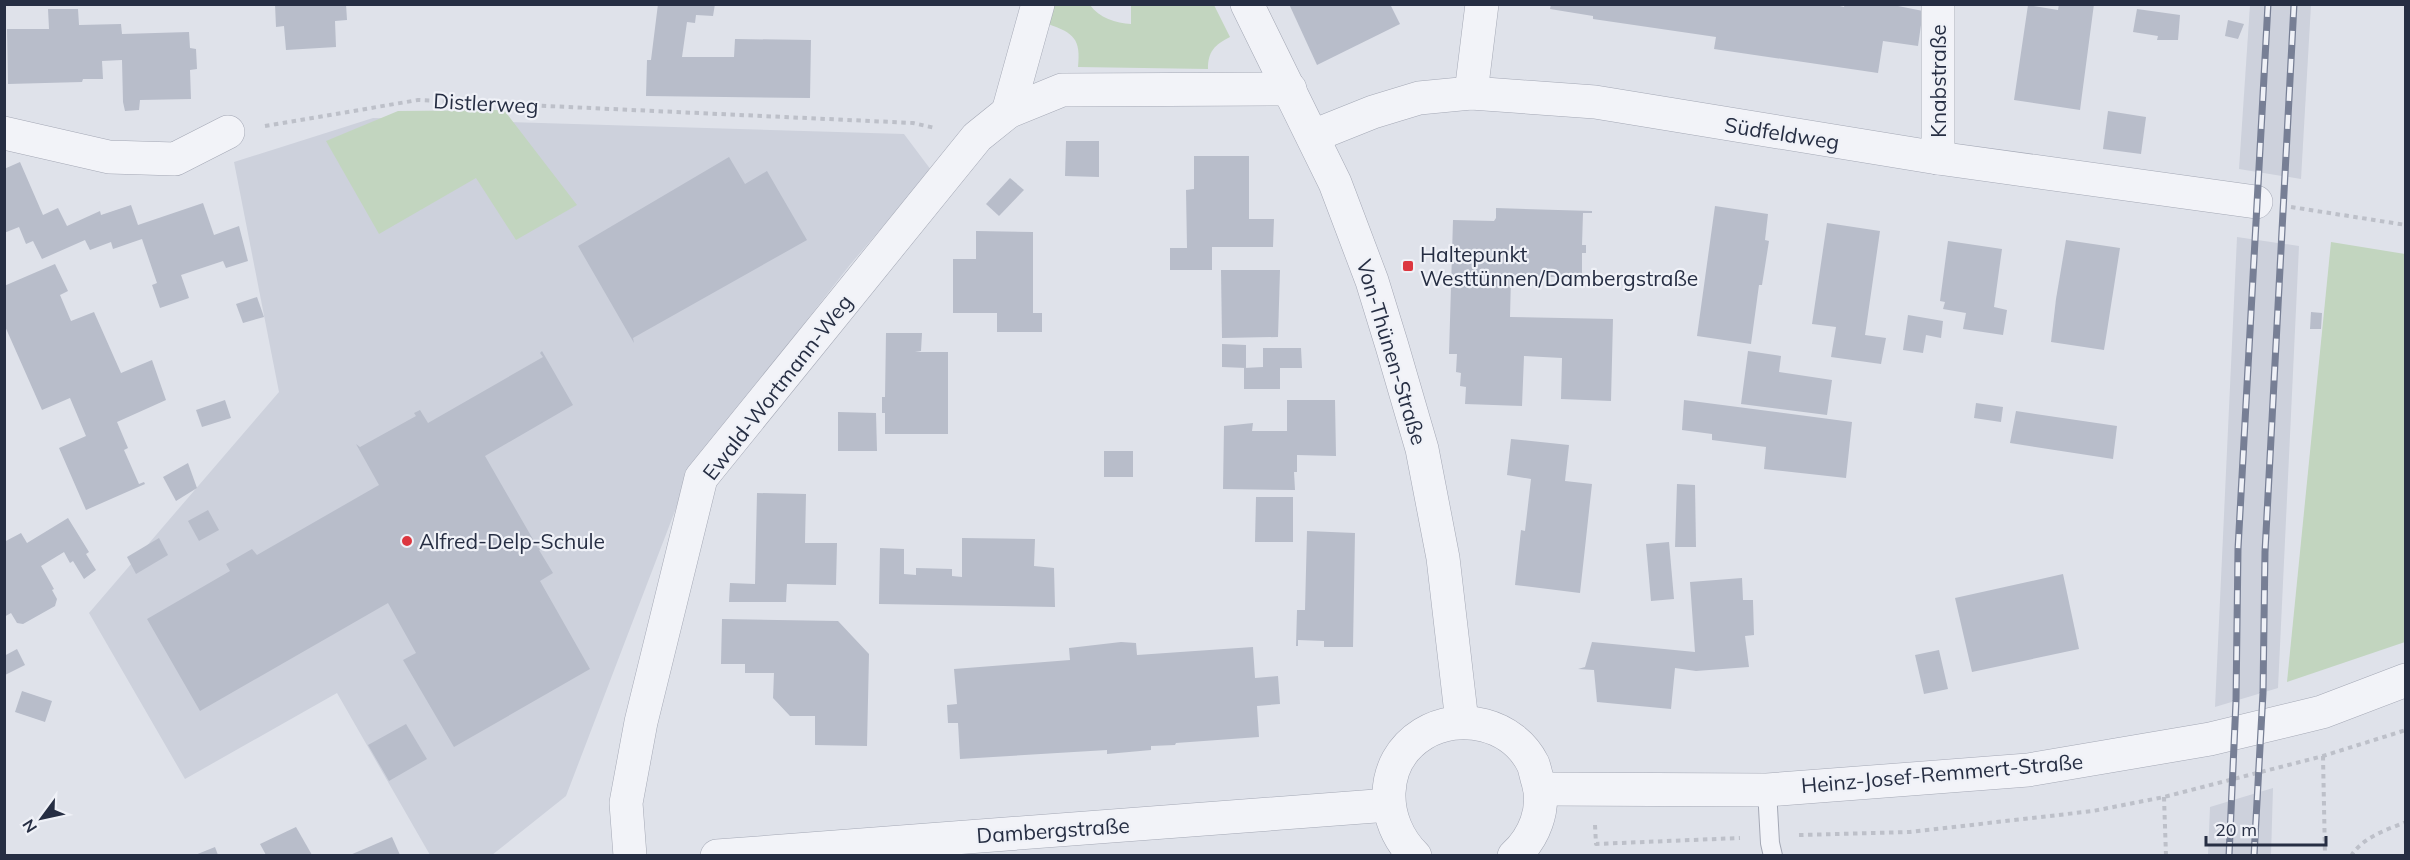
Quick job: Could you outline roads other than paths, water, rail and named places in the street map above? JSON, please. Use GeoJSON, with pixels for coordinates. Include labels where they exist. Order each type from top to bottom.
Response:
{"type":"FeatureCollection","features":[{"type":"Feature","properties":{"kind":"street"},"geometry":{"type":"LineString","coordinates":[[1008,112],[1038,4]]}},
{"type":"Feature","properties":{"kind":"street","name":"Von-Thünen-Straße"},"geometry":{"type":"LineString","coordinates":[[1247,4],[1335,183],[1371,281],[1422,449],[1443,558],[1462,722]]}},
{"type":"Feature","properties":{"kind":"street"},"geometry":{"type":"LineString","coordinates":[[1471,93],[1482,4]]}},
{"type":"Feature","properties":{"kind":"street","name":"Knabstraße"},"geometry":{"type":"LineString","coordinates":[[1938,4],[1938,158]]}},
{"type":"Feature","properties":{"kind":"street","name":"Ewald-Wortmann-Weg"},"geometry":{"type":"LineString","coordinates":[[630,855],[626,803],[641,722],[701,478],[977,137],[1008,112],[1062,90],[1290,89]]}},
{"type":"Feature","properties":{"kind":"street","name":"Südfeldweg"},"geometry":{"type":"LineString","coordinates":[[1313,136],[1373,112],[1419,98],[1471,93],[1595,102],[1938,158],[2256,202]]}},
{"type":"Feature","properties":{"kind":"street"},"geometry":{"type":"LineString","coordinates":[[4,133],[109,158],[175,159],[228,132]]}},
{"type":"Feature","properties":{"kind":"street","name":"Heinz-Josef-Remmert-Straße"},"geometry":{"type":"LineString","coordinates":[[1540,789],[1767,790],[2028,770],[2193,743],[2322,712],[2406,680]]}},
{"type":"Feature","properties":{"kind":"street"},"geometry":{"type":"LineString","coordinates":[[1416,855],[1406,846],[1394,827],[1389,805],[1389,784],[1396,765],[1407,748],[1423,734],[1441,726],[1462,722],[1483,724],[1503,732],[1520,746],[1533,764],[1540,789],[1540,807],[1535,828],[1523,847],[1514,855]]}},
{"type":"Feature","properties":{"kind":"street","name":"Dambergstraße"},"geometry":{"type":"LineString","coordinates":[[717,855],[1389,805]]}},
{"type":"Feature","properties":{"kind":"lane"},"geometry":{"type":"LineString","coordinates":[[1767,790],[1770,843],[1773,855]]}},
{"type":"Feature","properties":{"kind":"railway"},"geometry":{"type":"LineString","coordinates":[[2229,856],[2236,701],[2238,549],[2268,4]]}},
{"type":"Feature","properties":{"kind":"railway"},"geometry":{"type":"LineString","coordinates":[[2254,856],[2263,693],[2265,552],[2294,4]]}},
{"type":"Feature","properties":{"kind":"place","name":"Haltepunkt Westtünnen/Dambergstraße"},"geometry":{"type":"Point","coordinates":[1408,266]}},
{"type":"Feature","properties":{"kind":"place","name":"Alfred-Delp-Schule"},"geometry":{"type":"Point","coordinates":[407,541]}}]}
